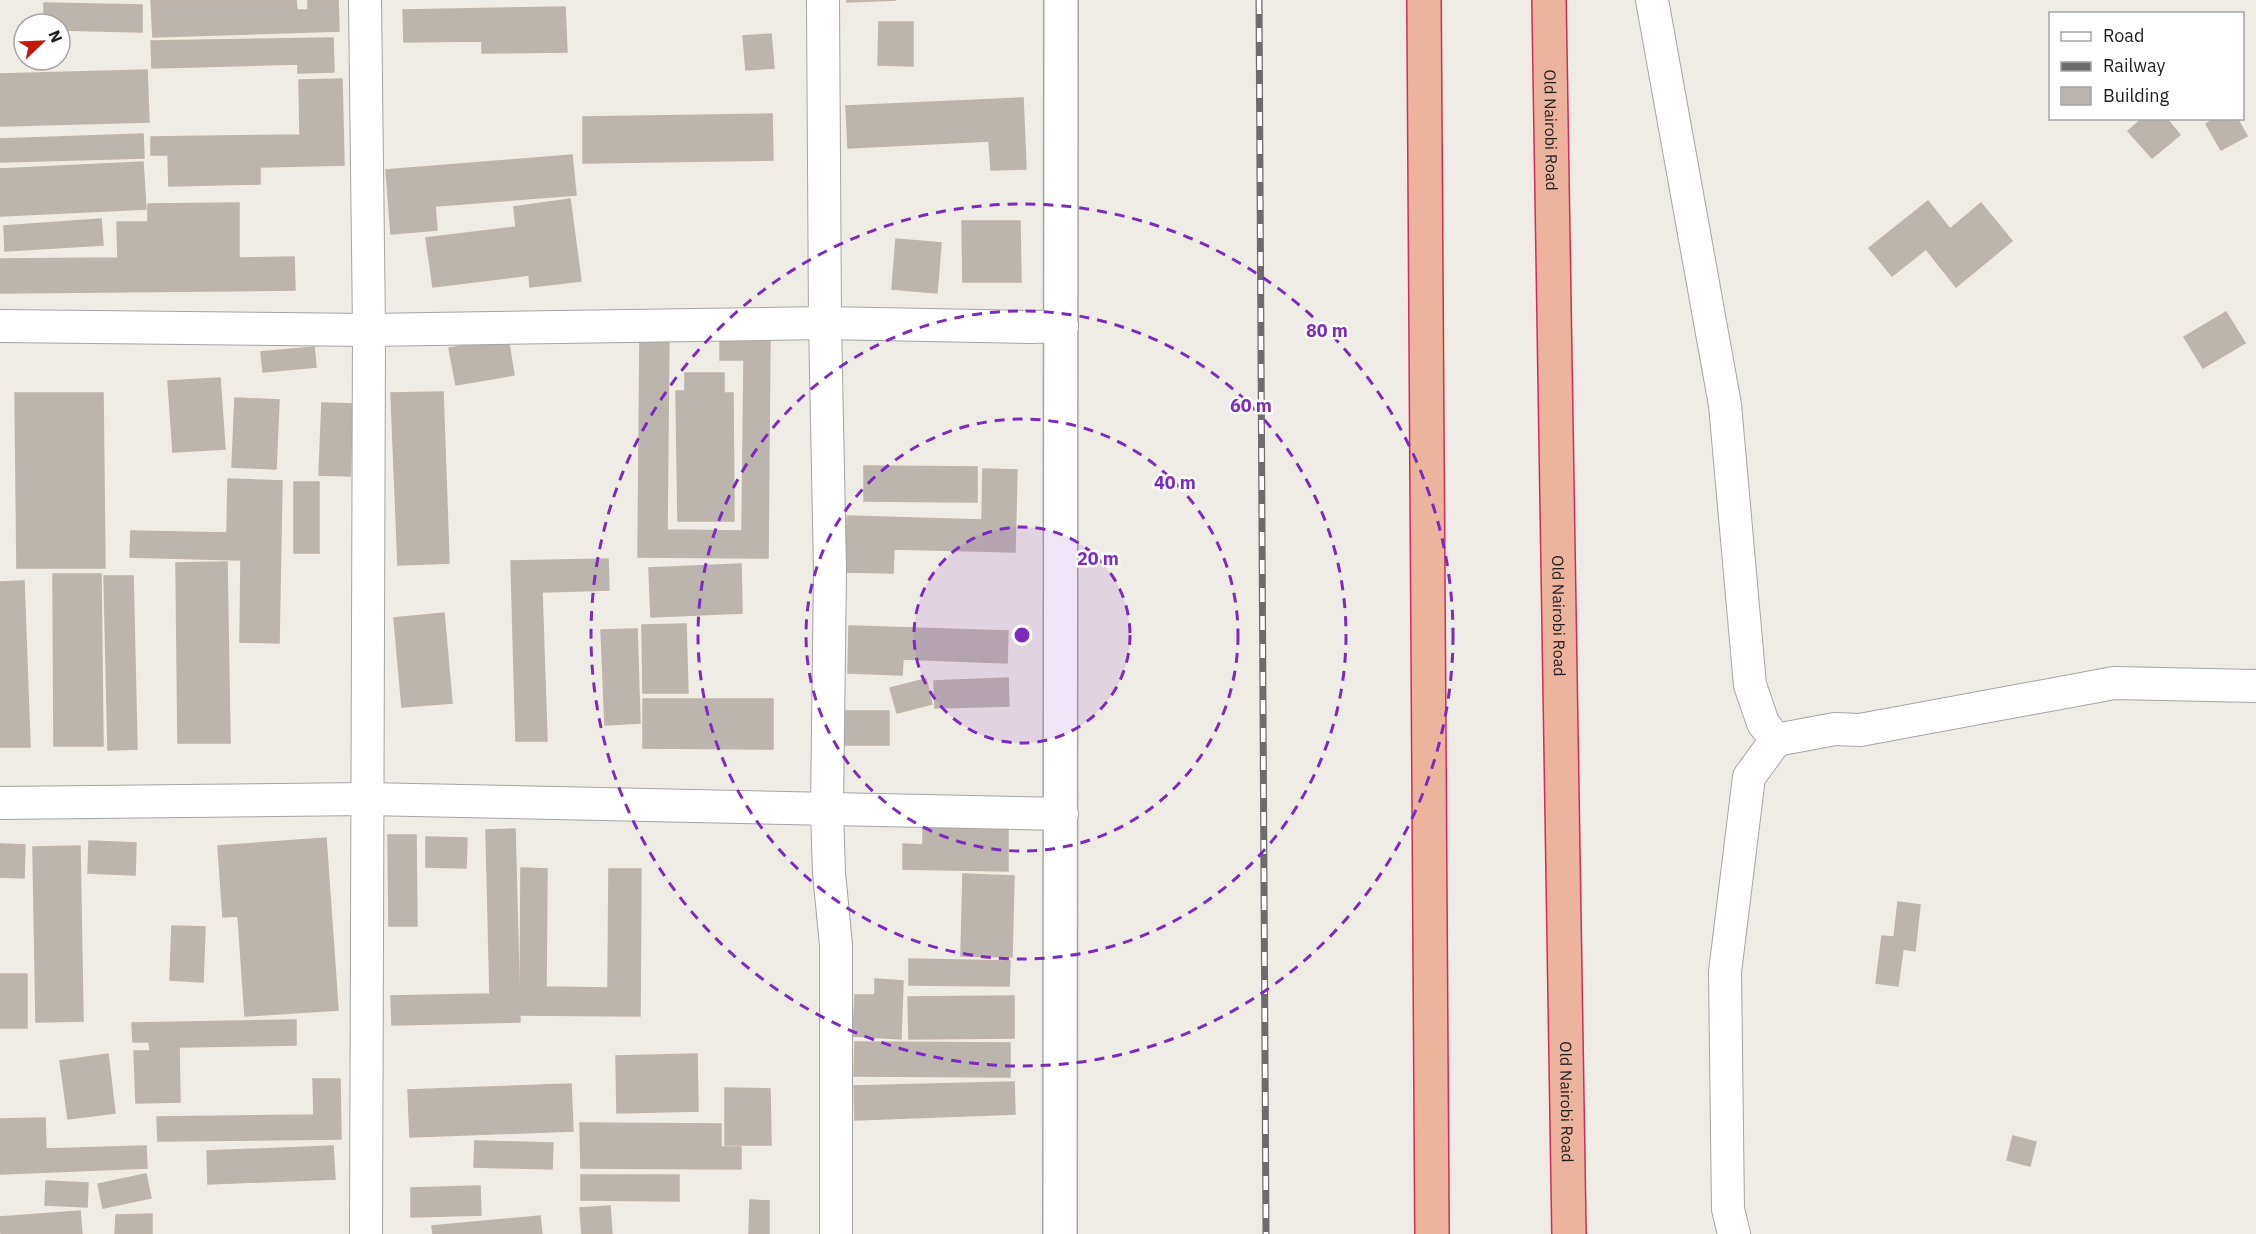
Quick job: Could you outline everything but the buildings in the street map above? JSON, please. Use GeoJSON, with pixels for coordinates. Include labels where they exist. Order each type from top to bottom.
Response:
{"type":"FeatureCollection","features":[{"type":"Feature","properties":{"kind":"highway"},"geometry":{"type":"LineString","coordinates":[[1424,0],[1432,1234]]}},
{"type":"Feature","properties":{"kind":"highway","name":"Old Nairobi Road"},"geometry":{"type":"LineString","coordinates":[[1550,0],[1569,1234]]}},
{"type":"Feature","properties":{"kind":"street"},"geometry":{"type":"LineString","coordinates":[[365,0],[369,330],[366,1234]]}},
{"type":"Feature","properties":{"kind":"street"},"geometry":{"type":"LineString","coordinates":[[823,0],[825,323],[830,570],[827,809],[829,873],[836,945],[836,1234]]}},
{"type":"Feature","properties":{"kind":"street"},"geometry":{"type":"LineString","coordinates":[[1060,1234],[1061,0]]}},
{"type":"Feature","properties":{"kind":"street"},"geometry":{"type":"LineString","coordinates":[[1652,0],[1725,405],[1750,685],[1763,723],[1776,741]]}},
{"type":"Feature","properties":{"kind":"street"},"geometry":{"type":"LineString","coordinates":[[0,326],[369,330],[825,323],[1062,326]]}},
{"type":"Feature","properties":{"kind":"street"},"geometry":{"type":"LineString","coordinates":[[1734,1234],[1728,1209],[1725,972],[1749,777],[1776,741],[1834,729],[1860,730],[2114,683],[2256,686]]}},
{"type":"Feature","properties":{"kind":"street"},"geometry":{"type":"LineString","coordinates":[[0,803],[368,799],[1062,814]]}},
{"type":"Feature","properties":{"kind":"railway"},"geometry":{"type":"LineString","coordinates":[[1259,0],[1266,1234]]}}]}
